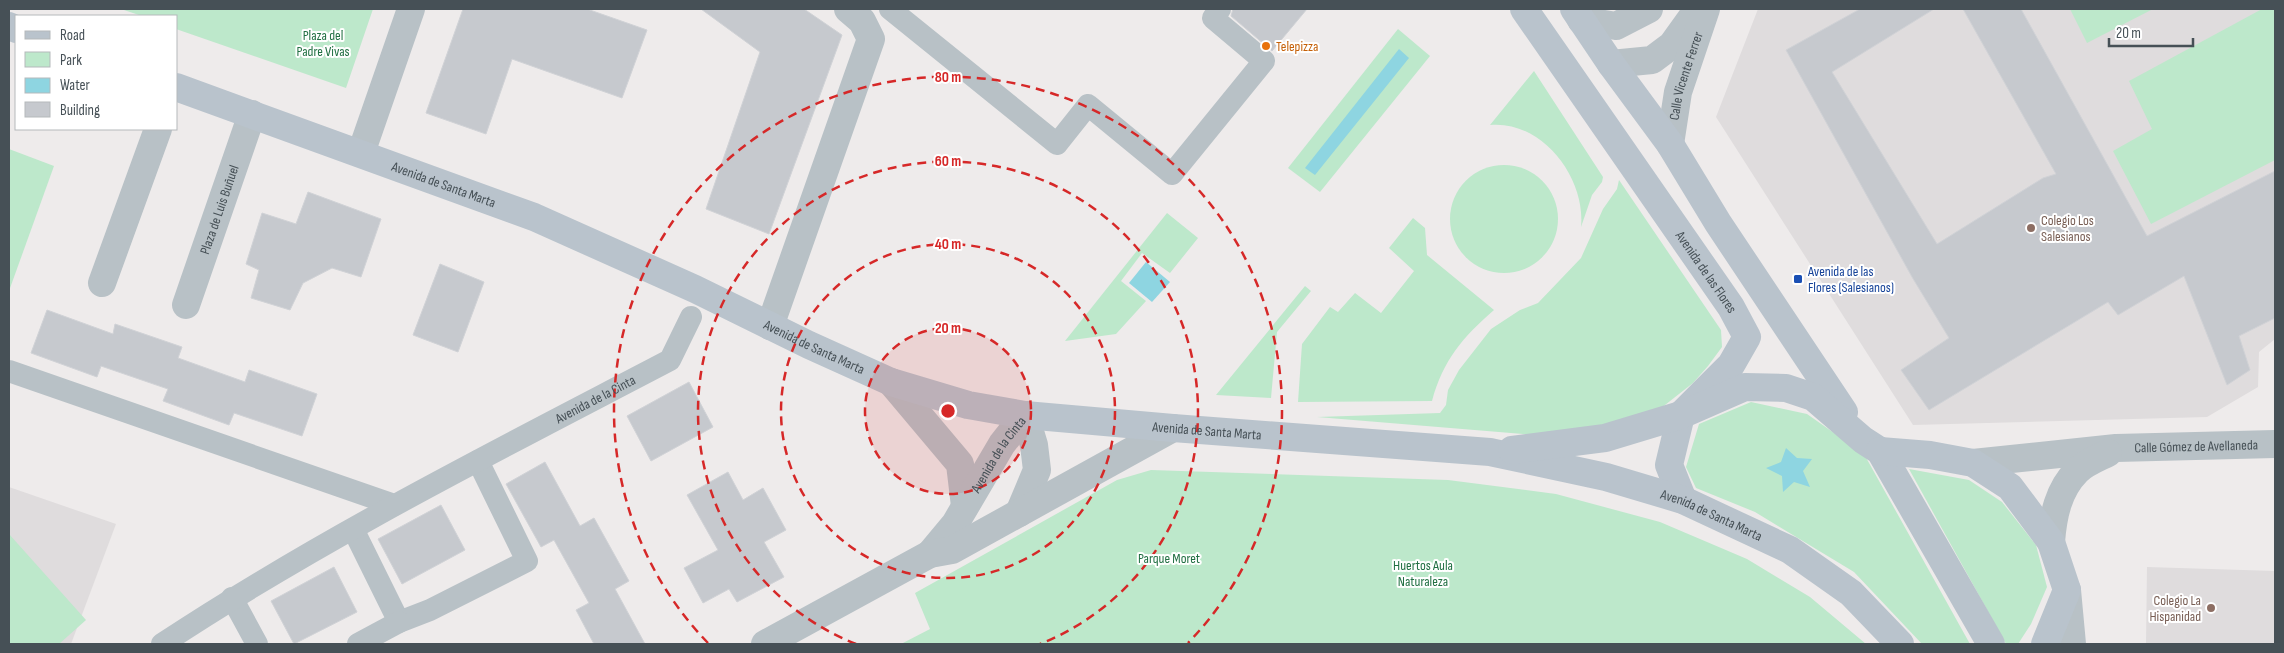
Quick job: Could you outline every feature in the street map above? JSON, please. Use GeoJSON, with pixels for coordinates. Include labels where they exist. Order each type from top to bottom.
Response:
{"type":"FeatureCollection","features":[{"type":"Feature","properties":{"kind":"main road","name":"Avenida de las Flores"},"geometry":{"type":"LineString","coordinates":[[1524,9],[1731,307]]}},
{"type":"Feature","properties":{"kind":"main road"},"geometry":{"type":"LineString","coordinates":[[1555,9],[1587,54],[1611,64]]}},
{"type":"Feature","properties":{"kind":"main road","name":"Avenida de las Flores"},"geometry":{"type":"LineString","coordinates":[[1578,14],[1611,64],[1670,144],[1718,223],[1872,445]]}},
{"type":"Feature","properties":{"kind":"main road","name":"Avenida de las Flores"},"geometry":{"type":"LineString","coordinates":[[1611,64],[1618,97],[1722,247],[1731,307]]}},
{"type":"Feature","properties":{"kind":"main road","name":"Avenida de Santa Marta"},"geometry":{"type":"LineString","coordinates":[[178,87],[534,216],[695,289],[891,382],[968,405],[1025,415],[1490,452],[1606,477],[1682,500],[1790,550],[1851,593],[1900,644]]}},
{"type":"Feature","properties":{"kind":"main road"},"geometry":{"type":"LineString","coordinates":[[1682,500],[1669,465],[1681,415],[1731,365],[1747,338],[1731,307]]}},
{"type":"Feature","properties":{"kind":"main road","name":"Avenida de Santa Marta"},"geometry":{"type":"LineString","coordinates":[[1490,452],[1606,438],[1681,415],[1745,387],[1786,388],[1813,397],[1872,445],[1992,644]]}},
{"type":"Feature","properties":{"kind":"main road"},"geometry":{"type":"LineString","coordinates":[[1872,445],[1973,463],[2010,487],[2051,542],[2067,590],[2045,644]]}},
{"type":"Feature","properties":{"kind":"street"},"geometry":{"type":"LineString","coordinates":[[360,153],[411,9]]}},
{"type":"Feature","properties":{"kind":"street"},"geometry":{"type":"LineString","coordinates":[[770,326],[872,39],[862,21],[848,9]]}},
{"type":"Feature","properties":{"kind":"street"},"geometry":{"type":"LineString","coordinates":[[890,9],[1057,144],[1088,105],[1172,174],[1264,61],[1212,18],[1220,9]]}},
{"type":"Feature","properties":{"kind":"street","name":"Calle Vicente Ferrer"},"geometry":{"type":"LineString","coordinates":[[1611,64],[1652,60],[1672,45],[1698,9]]}},
{"type":"Feature","properties":{"kind":"street","name":"Calle Vicente Ferrer"},"geometry":{"type":"LineString","coordinates":[[1670,144],[1678,92],[1706,9]]}},
{"type":"Feature","properties":{"kind":"street"},"geometry":{"type":"LineString","coordinates":[[1611,64],[1647,10]]}},
{"type":"Feature","properties":{"kind":"street"},"geometry":{"type":"LineString","coordinates":[[1578,14],[1616,26],[1647,10]]}},
{"type":"Feature","properties":{"kind":"street","name":"Plaza de Luis Buñuel"},"geometry":{"type":"LineString","coordinates":[[186,305],[252,114]]}},
{"type":"Feature","properties":{"kind":"street"},"geometry":{"type":"LineString","coordinates":[[102,282],[158,130]]}},
{"type":"Feature","properties":{"kind":"street","name":"Avenida de la Cinta"},"geometry":{"type":"LineString","coordinates":[[162,644],[232,598],[394,505],[670,360],[691,316]]}},
{"type":"Feature","properties":{"kind":"street"},"geometry":{"type":"LineString","coordinates":[[9,371],[394,505]]}},
{"type":"Feature","properties":{"kind":"street","name":"Avenida de la Cinta"},"geometry":{"type":"LineString","coordinates":[[891,382],[960,464],[965,506]]}},
{"type":"Feature","properties":{"kind":"street","name":"Avenida de la Cinta"},"geometry":{"type":"LineString","coordinates":[[930,554],[955,524],[1002,444],[1025,415]]}},
{"type":"Feature","properties":{"kind":"street","name":"Avenida de la Cinta"},"geometry":{"type":"LineString","coordinates":[[1019,512],[1037,470],[1034,444],[1025,415]]}},
{"type":"Feature","properties":{"kind":"street","name":"Avenida de la Cinta"},"geometry":{"type":"LineString","coordinates":[[765,644],[930,554],[952,550],[1172,428]]}},
{"type":"Feature","properties":{"kind":"street","name":"Calle Gómez de Avellaneda"},"geometry":{"type":"LineString","coordinates":[[1973,463],[2116,448],[2275,444]]}},
{"type":"Feature","properties":{"kind":"street","name":"Calle Gómez de Avellaneda"},"geometry":{"type":"LineString","coordinates":[[2051,542],[2053,516],[2062,491],[2078,470],[2116,448]]}},
{"type":"Feature","properties":{"kind":"street"},"geometry":{"type":"LineString","coordinates":[[358,644],[399,622],[430,610],[527,561],[478,461]]}},
{"type":"Feature","properties":{"kind":"street"},"geometry":{"type":"LineString","coordinates":[[353,529],[399,622]]}},
{"type":"Feature","properties":{"kind":"street"},"geometry":{"type":"LineString","coordinates":[[2067,590],[2072,644]]}},
{"type":"Feature","properties":{"kind":"street"},"geometry":{"type":"LineString","coordinates":[[232,598],[257,644]]}},
{"type":"Feature","properties":{"kind":"shaded area","name":"Colegio Los Salesianos"},"geometry":{"type":"Polygon","coordinates":[[[1758,9],[2275,9],[2275,339],[2259,352],[2258,387],[2207,417],[1913,425],[1716,117],[1758,9]]]}},
{"type":"Feature","properties":{"kind":"shaded area"},"geometry":{"type":"Polygon","coordinates":[[[9,487],[116,524],[71,644],[9,644],[9,487]]]}},
{"type":"Feature","properties":{"kind":"shaded area","name":"Colegio La Hispanidad"},"geometry":{"type":"Polygon","coordinates":[[[2147,567],[2275,571],[2275,644],[2146,644],[2147,567]]]}},
{"type":"Feature","properties":{"kind":"green space","name":"Plaza del Padre Vivas"},"geometry":{"type":"Polygon","coordinates":[[[121,9],[373,9],[346,88],[178,30],[178,15],[139,15],[121,9]]]}},
{"type":"Feature","properties":{"kind":"green space"},"geometry":{"type":"Polygon","coordinates":[[[2070,9],[2153,9],[2087,43],[2070,9]]]}},
{"type":"Feature","properties":{"kind":"green space"},"geometry":{"type":"Polygon","coordinates":[[[2262,9],[2275,9],[2275,160],[2151,224],[2113,151],[2152,129],[2129,81],[2262,9]]]}},
{"type":"Feature","properties":{"kind":"green space"},"geometry":{"type":"Polygon","coordinates":[[[1398,29],[1430,56],[1320,192],[1288,168],[1398,29]]]}},
{"type":"Feature","properties":{"kind":"green space"},"geometry":{"type":"Polygon","coordinates":[[[1534,71],[1603,177],[1602,182],[1592,195],[1581,227],[1581,208],[1576,190],[1568,172],[1557,156],[1543,142],[1527,132],[1509,126],[1490,125],[1534,71]]]}},
{"type":"Feature","properties":{"kind":"green space"},"geometry":{"type":"Polygon","coordinates":[[[9,149],[54,166],[9,291],[9,149]]]}},
{"type":"Feature","properties":{"kind":"green space"},"geometry":{"type":"Polygon","coordinates":[[[1504,165],[1525,169],[1543,180],[1554,198],[1558,219],[1554,240],[1543,258],[1525,269],[1504,273],[1483,269],[1465,258],[1454,240],[1450,219],[1454,198],[1465,180],[1483,169],[1504,165]]]}},
{"type":"Feature","properties":{"kind":"green space"},"geometry":{"type":"Polygon","coordinates":[[[1619,180],[1721,330],[1722,347],[1708,366],[1693,383],[1651,416],[1572,438],[1317,417],[1440,413],[1446,405],[1448,390],[1459,370],[1491,329],[1520,310],[1538,303],[1581,258],[1603,209],[1617,189],[1619,180]]]}},
{"type":"Feature","properties":{"kind":"green space"},"geometry":{"type":"Polygon","coordinates":[[[1167,213],[1198,238],[1170,273],[1142,253],[1121,281],[1146,301],[1116,334],[1065,341],[1167,213]]]}},
{"type":"Feature","properties":{"kind":"green space"},"geometry":{"type":"Polygon","coordinates":[[[1413,218],[1425,228],[1427,255],[1494,310],[1473,330],[1448,361],[1432,401],[1298,402],[1302,344],[1330,307],[1338,312],[1355,293],[1381,313],[1414,271],[1389,248],[1413,218]]]}},
{"type":"Feature","properties":{"kind":"green space"},"geometry":{"type":"Polygon","coordinates":[[[1305,286],[1311,291],[1277,332],[1271,398],[1216,395],[1305,286]]]}},
{"type":"Feature","properties":{"kind":"green space"},"geometry":{"type":"Polygon","coordinates":[[[1751,402],[1807,414],[1864,454],[1970,644],[1922,644],[1854,572],[1755,512],[1696,488],[1686,467],[1699,424],[1751,402]]]}},
{"type":"Feature","properties":{"kind":"green space"},"geometry":{"type":"Polygon","coordinates":[[[1909,469],[1969,480],[2002,502],[2036,545],[2047,587],[2031,624],[2018,644],[2006,644],[1909,469]]]}},
{"type":"Feature","properties":{"kind":"green space","name":"Parque Moret"},"geometry":{"type":"Polygon","coordinates":[[[1151,470],[1448,480],[1556,494],[1660,522],[1747,559],[1810,597],[1866,644],[901,644],[930,629],[915,593],[1117,480],[1151,470]]]}},
{"type":"Feature","properties":{"kind":"green space"},"geometry":{"type":"Polygon","coordinates":[[[9,534],[86,620],[59,644],[9,644],[9,534]]]}},
{"type":"Feature","properties":{"kind":"water"},"geometry":{"type":"Polygon","coordinates":[[[1399,49],[1409,58],[1315,175],[1305,168],[1399,49]]]}},
{"type":"Feature","properties":{"kind":"water"},"geometry":{"type":"Polygon","coordinates":[[[1146,262],[1170,282],[1152,302],[1129,283],[1146,262]]]}},
{"type":"Feature","properties":{"kind":"water"},"geometry":{"type":"Polygon","coordinates":[[[1786,448],[1797,458],[1812,459],[1803,471],[1810,487],[1794,482],[1783,492],[1782,476],[1766,468],[1781,462],[1786,448]]]}},
{"type":"Feature","properties":{"kind":"building"},"geometry":{"type":"Polygon","coordinates":[[[463,9],[587,9],[647,30],[622,98],[512,59],[486,134],[426,113],[463,9]]]}},
{"type":"Feature","properties":{"kind":"building"},"geometry":{"type":"Polygon","coordinates":[[[701,9],[804,9],[842,35],[769,234],[706,209],[760,52],[701,9]]]}},
{"type":"Feature","properties":{"kind":"building"},"geometry":{"type":"Polygon","coordinates":[[[1233,9],[1307,9],[1272,51],[1231,16],[1233,9]]]}},
{"type":"Feature","properties":{"kind":"building"},"geometry":{"type":"Polygon","coordinates":[[[1860,9],[1934,9],[1832,72],[1937,244],[2043,178],[2056,174],[1963,9],[2021,9],[2147,236],[2275,171],[2275,318],[2239,336],[2250,370],[2227,385],[2184,276],[2118,315],[2108,302],[1929,410],[1901,370],[1949,338],[1912,277],[1786,50],[1860,9]]]}},
{"type":"Feature","properties":{"kind":"building"},"geometry":{"type":"Polygon","coordinates":[[[308,192],[381,219],[361,277],[332,268],[303,283],[290,310],[251,298],[259,270],[246,264],[262,213],[296,224],[308,192]]]}},
{"type":"Feature","properties":{"kind":"building"},"geometry":{"type":"Polygon","coordinates":[[[440,264],[484,282],[458,352],[413,335],[440,264]]]}},
{"type":"Feature","properties":{"kind":"building"},"geometry":{"type":"Polygon","coordinates":[[[47,310],[113,334],[115,324],[182,347],[178,358],[245,382],[249,370],[317,394],[302,436],[234,413],[229,425],[163,401],[168,389],[101,366],[97,377],[31,353],[47,310]]]}},
{"type":"Feature","properties":{"kind":"building"},"geometry":{"type":"Polygon","coordinates":[[[689,382],[713,427],[651,461],[627,416],[689,382]]]}},
{"type":"Feature","properties":{"kind":"building"},"geometry":{"type":"Polygon","coordinates":[[[545,462],[580,526],[594,518],[629,581],[615,589],[645,644],[594,644],[576,610],[589,603],[554,540],[541,547],[506,484],[545,462]]]}},
{"type":"Feature","properties":{"kind":"building"},"geometry":{"type":"Polygon","coordinates":[[[728,472],[743,500],[763,488],[786,530],[764,542],[784,577],[737,602],[729,589],[703,603],[684,568],[718,550],[687,495],[728,472]]]}},
{"type":"Feature","properties":{"kind":"building"},"geometry":{"type":"Polygon","coordinates":[[[441,505],[465,550],[402,584],[378,539],[441,505]]]}},
{"type":"Feature","properties":{"kind":"building"},"geometry":{"type":"Polygon","coordinates":[[[334,567],[357,612],[294,644],[271,601],[334,567]]]}},
{"type":"Feature","properties":{"kind":"place","name":"Telepizza"},"geometry":{"type":"Point","coordinates":[1266,46]}},
{"type":"Feature","properties":{"kind":"place","name":"Colegio Los Salesianos"},"geometry":{"type":"Point","coordinates":[2031,228]}},
{"type":"Feature","properties":{"kind":"place","name":"Avenida de las Flores (Salesianos)"},"geometry":{"type":"Point","coordinates":[1798,279]}},
{"type":"Feature","properties":{"kind":"place","name":"Colegio La Hispanidad"},"geometry":{"type":"Point","coordinates":[2211,608]}},
{"type":"Feature","properties":{"kind":"park label","name":"Huertos Aula Naturaleza"},"geometry":{"type":"Point","coordinates":[1423,574]}}]}
